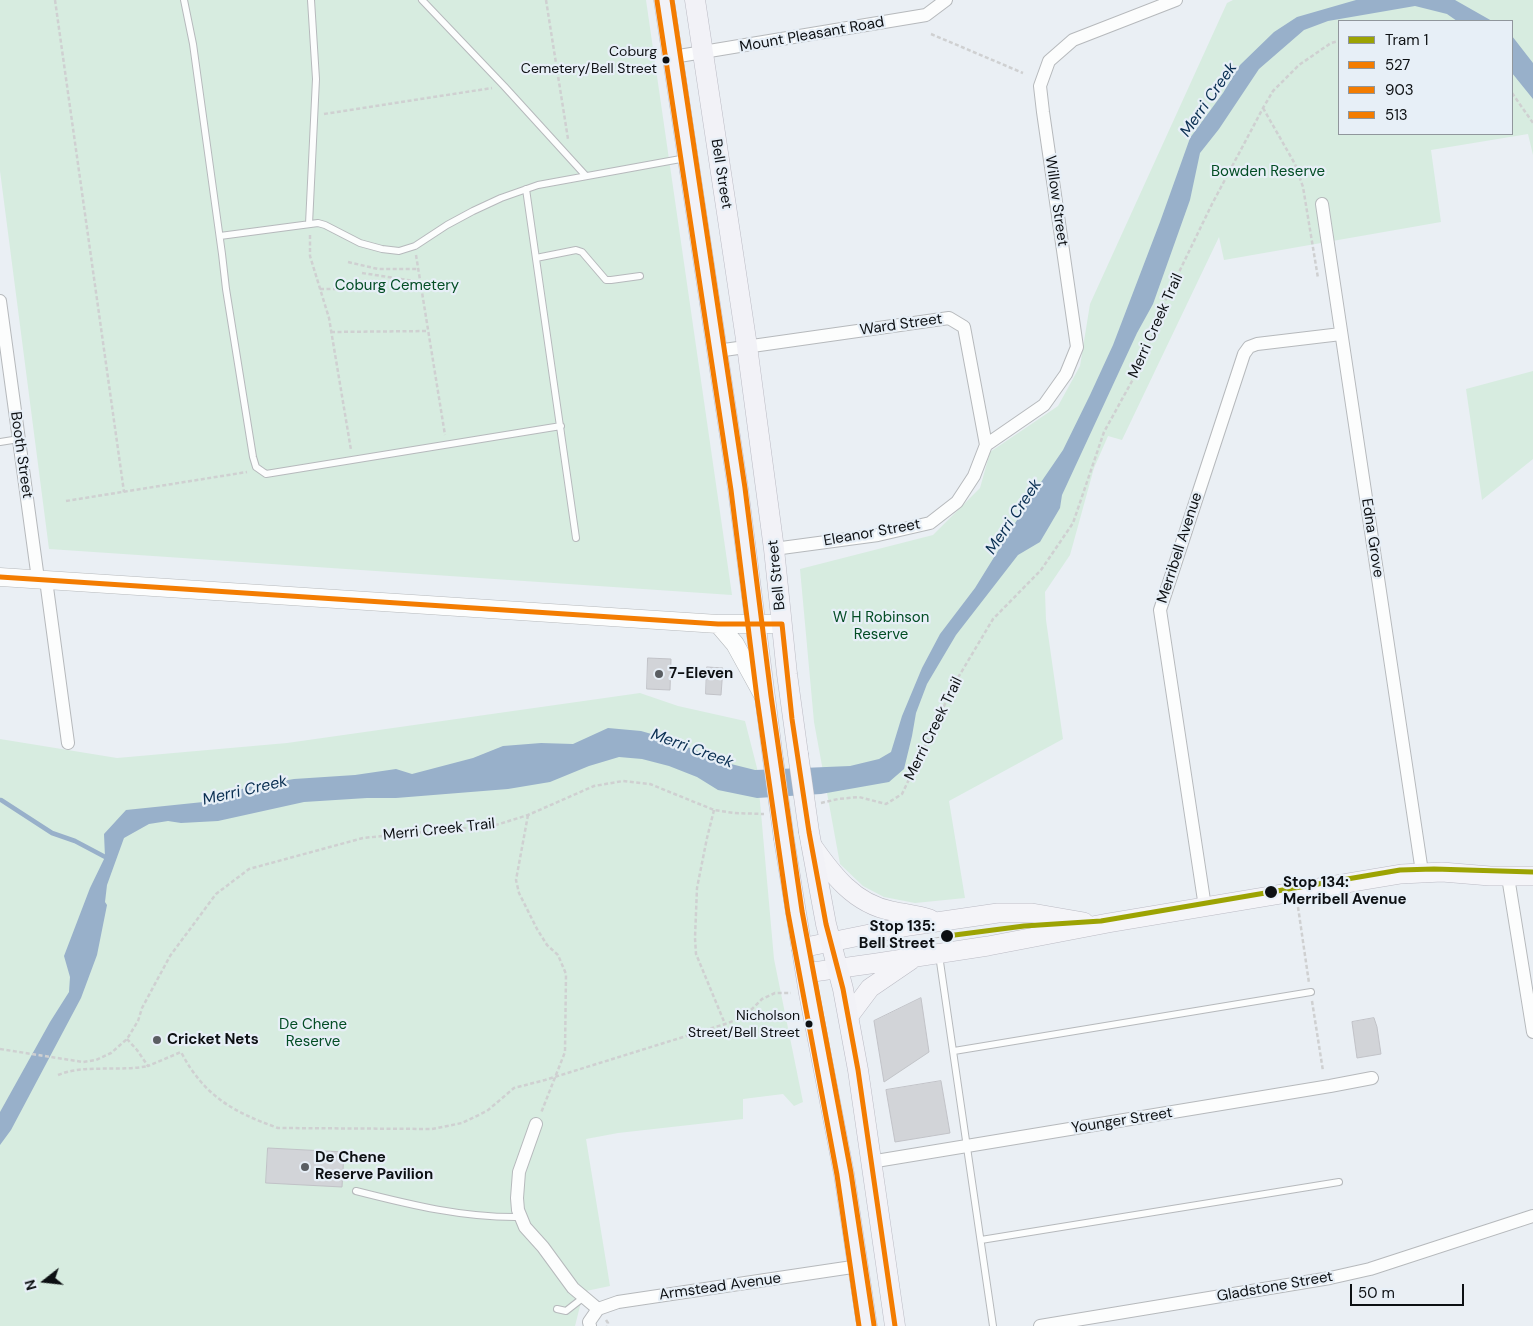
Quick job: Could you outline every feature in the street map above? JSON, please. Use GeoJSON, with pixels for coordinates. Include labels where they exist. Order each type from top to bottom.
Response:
{"type":"FeatureCollection","features":[{"type":"Feature","properties":{"kind":"highway","name":"Bell Street"},"geometry":{"type":"LineString","coordinates":[[664,0],[738,490],[784,839],[809,993],[843,1166],[867,1326]]}},
{"type":"Feature","properties":{"kind":"highway","name":"Bell Street"},"geometry":{"type":"LineString","coordinates":[[695,0],[747,346],[810,838],[824,917],[849,1016],[895,1326]]}},
{"type":"Feature","properties":{"kind":"highway"},"geometry":{"type":"LineString","coordinates":[[826,1077],[858,1070]]}},
{"type":"Feature","properties":{"kind":"main road"},"geometry":{"type":"LineString","coordinates":[[0,577],[718,624],[782,624]]}},
{"type":"Feature","properties":{"kind":"main road"},"geometry":{"type":"LineString","coordinates":[[718,624],[735,644],[764,697]]}},
{"type":"Feature","properties":{"kind":"main road"},"geometry":{"type":"LineString","coordinates":[[810,838],[831,872],[858,897],[875,906],[914,914],[936,921]]}},
{"type":"Feature","properties":{"kind":"main road"},"geometry":{"type":"LineString","coordinates":[[806,972],[939,954],[1108,923],[1401,874],[1422,872],[1533,876]]}},
{"type":"Feature","properties":{"kind":"main road"},"geometry":{"type":"LineString","coordinates":[[801,948],[936,921],[998,913],[1032,913],[1078,922],[1108,923]]}},
{"type":"Feature","properties":{"kind":"main road"},"geometry":{"type":"LineString","coordinates":[[849,1016],[870,988],[916,957]]}},
{"type":"Feature","properties":{"kind":"street"},"geometry":{"type":"LineString","coordinates":[[924,0],[926,15]]}},
{"type":"Feature","properties":{"kind":"street","name":"Mount Pleasant Road"},"geometry":{"type":"LineString","coordinates":[[673,58],[926,15],[946,0]]}},
{"type":"Feature","properties":{"kind":"street","name":"Willow Street"},"geometry":{"type":"LineString","coordinates":[[986,445],[1044,405],[1066,374],[1078,347],[1040,86],[1049,61],[1073,40],[1176,0]]}},
{"type":"Feature","properties":{"kind":"street","name":"Edna Grove"},"geometry":{"type":"LineString","coordinates":[[1322,204],[1422,872]]}},
{"type":"Feature","properties":{"kind":"street","name":"Booth Street"},"geometry":{"type":"LineString","coordinates":[[0,300],[19,439],[68,743]]}},
{"type":"Feature","properties":{"kind":"street","name":"Ward Street"},"geometry":{"type":"LineString","coordinates":[[717,351],[949,318],[964,327],[986,445]]}},
{"type":"Feature","properties":{"kind":"street","name":"Merribell Avenue"},"geometry":{"type":"LineString","coordinates":[[1205,907],[1160,610],[1161,604],[1244,354],[1249,347],[1257,344],[1341,334]]}},
{"type":"Feature","properties":{"kind":"street","name":"Eleanor Street"},"geometry":{"type":"LineString","coordinates":[[774,549],[878,536],[930,523],[957,502],[974,476],[986,445]]}},
{"type":"Feature","properties":{"kind":"street"},"geometry":{"type":"LineString","coordinates":[[1508,876],[1533,1032]]}},
{"type":"Feature","properties":{"kind":"street","name":"Younger Street"},"geometry":{"type":"LineString","coordinates":[[870,1162],[1372,1078]]}},
{"type":"Feature","properties":{"kind":"street"},"geometry":{"type":"LineString","coordinates":[[536,1124],[519,1172],[517,1198],[521,1217],[525,1227],[573,1288],[598,1309],[589,1324]]}},
{"type":"Feature","properties":{"kind":"street","name":"Gladstone Street"},"geometry":{"type":"LineString","coordinates":[[1040,1326],[1354,1273],[1533,1216]]}},
{"type":"Feature","properties":{"kind":"street","name":"Armstead Avenue"},"geometry":{"type":"LineString","coordinates":[[598,1309],[618,1302],[859,1266]]}},
{"type":"Feature","properties":{"kind":"lane"},"geometry":{"type":"LineString","coordinates":[[184,0],[193,44],[226,289],[253,457],[260,470],[266,474],[561,426]]}},
{"type":"Feature","properties":{"kind":"lane"},"geometry":{"type":"LineString","coordinates":[[310,224],[316,79],[311,0]]}},
{"type":"Feature","properties":{"kind":"lane"},"geometry":{"type":"LineString","coordinates":[[422,0],[586,176]]}},
{"type":"Feature","properties":{"kind":"lane"},"geometry":{"type":"LineString","coordinates":[[220,236],[310,224],[326,225],[360,243],[382,249],[399,250],[415,246],[473,211],[526,188],[687,157]]}},
{"type":"Feature","properties":{"kind":"lane"},"geometry":{"type":"LineString","coordinates":[[526,188],[576,538]]}},
{"type":"Feature","properties":{"kind":"lane"},"geometry":{"type":"LineString","coordinates":[[536,258],[576,250],[582,252],[606,280],[640,276]]}},
{"type":"Feature","properties":{"kind":"lane"},"geometry":{"type":"LineString","coordinates":[[0,442],[19,439]]}},
{"type":"Feature","properties":{"kind":"lane"},"geometry":{"type":"LineString","coordinates":[[939,954],[993,1326]]}},
{"type":"Feature","properties":{"kind":"lane"},"geometry":{"type":"LineString","coordinates":[[954,1051],[1311,992]]}},
{"type":"Feature","properties":{"kind":"lane"},"geometry":{"type":"LineString","coordinates":[[981,1240],[1339,1182]]}},
{"type":"Feature","properties":{"kind":"lane"},"geometry":{"type":"LineString","coordinates":[[356,1191],[422,1208],[500,1217],[521,1217]]}},
{"type":"Feature","properties":{"kind":"lane"},"geometry":{"type":"LineString","coordinates":[[557,1309],[566,1311],[584,1297]]}},
{"type":"Feature","properties":{"kind":"path"},"geometry":{"type":"LineString","coordinates":[[55,0],[124,492]]}},
{"type":"Feature","properties":{"kind":"path"},"geometry":{"type":"LineString","coordinates":[[546,0],[568,145],[566,154]]}},
{"type":"Feature","properties":{"kind":"path"},"geometry":{"type":"LineString","coordinates":[[931,34],[1023,73]]}},
{"type":"Feature","properties":{"kind":"path","name":"Merri Creek Trail"},"geometry":{"type":"LineString","coordinates":[[813,805],[838,799],[859,797],[886,804],[902,794],[956,681],[993,619],[1041,570],[1073,523],[1104,432],[1143,361],[1165,301],[1211,206],[1263,108],[1273,91],[1300,65],[1331,43],[1338,41]]}},
{"type":"Feature","properties":{"kind":"path"},"geometry":{"type":"LineString","coordinates":[[313,116],[504,86]]}},
{"type":"Feature","properties":{"kind":"path"},"geometry":{"type":"LineString","coordinates":[[1513,94],[1533,123]]}},
{"type":"Feature","properties":{"kind":"path"},"geometry":{"type":"LineString","coordinates":[[1263,108],[1295,164],[1303,187],[1318,284]]}},
{"type":"Feature","properties":{"kind":"path"},"geometry":{"type":"LineString","coordinates":[[310,224],[310,256],[327,309],[352,460]]}},
{"type":"Feature","properties":{"kind":"path"},"geometry":{"type":"LineString","coordinates":[[415,246],[446,445]]}},
{"type":"Feature","properties":{"kind":"path"},"geometry":{"type":"LineString","coordinates":[[348,262],[378,269],[418,269]]}},
{"type":"Feature","properties":{"kind":"path"},"geometry":{"type":"LineString","coordinates":[[362,273],[420,282]]}},
{"type":"Feature","properties":{"kind":"path"},"geometry":{"type":"LineString","coordinates":[[320,289],[373,290]]}},
{"type":"Feature","properties":{"kind":"path"},"geometry":{"type":"LineString","coordinates":[[331,332],[428,331]]}},
{"type":"Feature","properties":{"kind":"path"},"geometry":{"type":"LineString","coordinates":[[66,501],[260,470]]}},
{"type":"Feature","properties":{"kind":"path","name":"Merri Creek Trail"},"geometry":{"type":"LineString","coordinates":[[127,1039],[138,1022],[142,1008],[170,956],[216,894],[249,869],[363,838],[496,825],[528,815],[594,786],[623,781],[650,784],[714,810],[769,813]]}},
{"type":"Feature","properties":{"kind":"path"},"geometry":{"type":"LineString","coordinates":[[714,810],[706,838],[697,888],[695,938],[696,954],[726,1024]]}},
{"type":"Feature","properties":{"kind":"path"},"geometry":{"type":"LineString","coordinates":[[528,815],[516,880],[519,893],[547,945],[558,955],[566,974],[566,1043],[563,1062],[555,1076],[545,1106],[536,1124]]}},
{"type":"Feature","properties":{"kind":"path"},"geometry":{"type":"LineString","coordinates":[[58,1075],[70,1070],[130,1069],[148,1066],[181,1052],[191,1071],[206,1089],[254,1120],[278,1128],[432,1129],[462,1123],[487,1112],[514,1088],[744,1017],[762,999],[775,993],[809,993]]}},
{"type":"Feature","properties":{"kind":"path"},"geometry":{"type":"LineString","coordinates":[[0,1049],[83,1062],[96,1060],[111,1053],[127,1039],[148,1066]]}},
{"type":"Feature","properties":{"kind":"green space","name":"Coburg Cemetery"},"geometry":{"type":"Polygon","coordinates":[[[0,0],[646,0],[732,595],[49,549],[0,171],[0,0]]]}},
{"type":"Feature","properties":{"kind":"green space"},"geometry":{"type":"Polygon","coordinates":[[[1233,0],[1533,0],[1533,155],[1528,134],[1431,150],[1441,222],[1224,260],[1219,237],[1122,440],[1108,436],[1094,468],[1070,555],[1045,592],[1046,620],[1063,739],[949,801],[965,898],[915,903],[884,897],[863,886],[840,864],[814,722],[800,569],[933,535],[980,488],[990,452],[1058,406],[1080,366],[1090,304],[1227,3],[1233,0]]]}},
{"type":"Feature","properties":{"kind":"green space"},"geometry":{"type":"Polygon","coordinates":[[[1533,371],[1533,459],[1482,500],[1466,389],[1533,371]]]}},
{"type":"Feature","properties":{"kind":"green space","name":"De Chene Reserve"},"geometry":{"type":"Polygon","coordinates":[[[640,693],[678,706],[745,721],[757,768],[774,959],[803,1102],[794,1106],[783,1094],[743,1099],[743,1119],[618,1133],[586,1139],[610,1286],[586,1291],[575,1326],[0,1326],[0,739],[117,758],[287,743],[640,693]]]}},
{"type":"Feature","properties":{"kind":"water","name":"Merri Creek"},"geometry":{"type":"Polygon","coordinates":[[[1356,0],[1455,0],[1490,20],[1456,20],[1447,14],[1415,6],[1328,21],[1304,30],[1259,69],[1219,129],[1200,153],[1190,200],[1153,304],[1137,333],[1062,495],[1060,508],[1040,542],[1018,555],[956,635],[927,684],[916,713],[904,769],[889,782],[821,794],[757,798],[718,790],[697,777],[669,766],[642,759],[619,757],[589,766],[550,782],[508,789],[396,798],[304,802],[218,821],[181,823],[168,821],[149,824],[124,838],[107,885],[105,902],[107,905],[97,955],[81,998],[11,1130],[0,1145],[0,1112],[50,1022],[69,992],[70,977],[64,956],[90,888],[105,857],[104,834],[126,810],[213,801],[247,787],[294,779],[355,775],[396,769],[412,774],[473,758],[503,746],[541,743],[573,744],[608,728],[641,731],[662,737],[731,764],[755,770],[850,766],[879,759],[891,752],[902,716],[922,668],[940,634],[975,588],[1035,491],[1063,450],[1090,395],[1113,345],[1190,138],[1223,93],[1240,65],[1274,32],[1297,17],[1356,0]]]}},
{"type":"Feature","properties":{"kind":"water"},"geometry":{"type":"Polygon","coordinates":[[[1513,37],[1533,63],[1533,99],[1513,74],[1513,37]]]}},
{"type":"Feature","properties":{"kind":"building","name":"7-Eleven"},"geometry":{"type":"Polygon","coordinates":[[[648,658],[671,659],[670,690],[647,689],[648,658]]]}},
{"type":"Feature","properties":{"kind":"building"},"geometry":{"type":"Polygon","coordinates":[[[707,667],[723,668],[721,695],[706,694],[707,667]]]}},
{"type":"Feature","properties":{"kind":"building"},"geometry":{"type":"Polygon","coordinates":[[[921,998],[929,1052],[884,1082],[874,1021],[921,998]]]}},
{"type":"Feature","properties":{"kind":"building"},"geometry":{"type":"Polygon","coordinates":[[[1374,1018],[1381,1054],[1357,1058],[1352,1022],[1374,1018]]]}},
{"type":"Feature","properties":{"kind":"building"},"geometry":{"type":"Polygon","coordinates":[[[941,1081],[950,1133],[895,1142],[886,1090],[941,1081]]]}},
{"type":"Feature","properties":{"kind":"building","name":"De Chene Reserve Pavilion"},"geometry":{"type":"Polygon","coordinates":[[[268,1148],[344,1152],[342,1187],[266,1183],[268,1148]]]}},
{"type":"Feature","properties":{"kind":"waterway"},"geometry":{"type":"LineString","coordinates":[[1,800],[52,833],[75,841],[109,859]]}},
{"type":"Feature","properties":{"kind":"tram line","name":"1"},"geometry":{"type":"LineString","coordinates":[[947,936],[1024,926],[1101,921],[1400,870],[1434,869],[1533,872]]}},
{"type":"Feature","properties":{"kind":"tram line"},"geometry":{"type":"LineString","coordinates":[[870,949],[947,936]]}},
{"type":"Feature","properties":{"kind":"transit line","name":"513"},"geometry":{"type":"LineString","coordinates":[[672,0],[745,488],[771,696],[802,911],[851,1173],[874,1325]]}},
{"type":"Feature","properties":{"kind":"transit line","name":"903"},"geometry":{"type":"LineString","coordinates":[[657,1],[731,490],[757,698],[788,913],[837,1175],[859,1326]]}},
{"type":"Feature","properties":{"kind":"transit line","name":"527"},"geometry":{"type":"LineString","coordinates":[[0,577],[718,624],[782,624],[792,719],[809,832],[826,924],[843,989],[858,1070],[895,1326]]}},
{"type":"Feature","properties":{"kind":"place","name":"Coburg Cemetery/Bell Street"},"geometry":{"type":"Point","coordinates":[666,60]}},
{"type":"Feature","properties":{"kind":"place","name":"7-Eleven"},"geometry":{"type":"Point","coordinates":[659,674]}},
{"type":"Feature","properties":{"kind":"place","name":"Stop 134: Merribell Avenue"},"geometry":{"type":"Point","coordinates":[1271,892]}},
{"type":"Feature","properties":{"kind":"place","name":"Stop 135: Bell Street"},"geometry":{"type":"Point","coordinates":[947,936]}},
{"type":"Feature","properties":{"kind":"place","name":"Nicholson Street/Bell Street"},"geometry":{"type":"Point","coordinates":[809,1024]}},
{"type":"Feature","properties":{"kind":"place","name":"Cricket Nets"},"geometry":{"type":"Point","coordinates":[157,1040]}},
{"type":"Feature","properties":{"kind":"place","name":"De Chene Reserve Pavilion"},"geometry":{"type":"Point","coordinates":[305,1167]}},
{"type":"Feature","properties":{"kind":"park label","name":"Bowden Reserve"},"geometry":{"type":"Point","coordinates":[1268,172]}},
{"type":"Feature","properties":{"kind":"park label","name":"W H Robinson Reserve"},"geometry":{"type":"Point","coordinates":[881,626]}}]}
